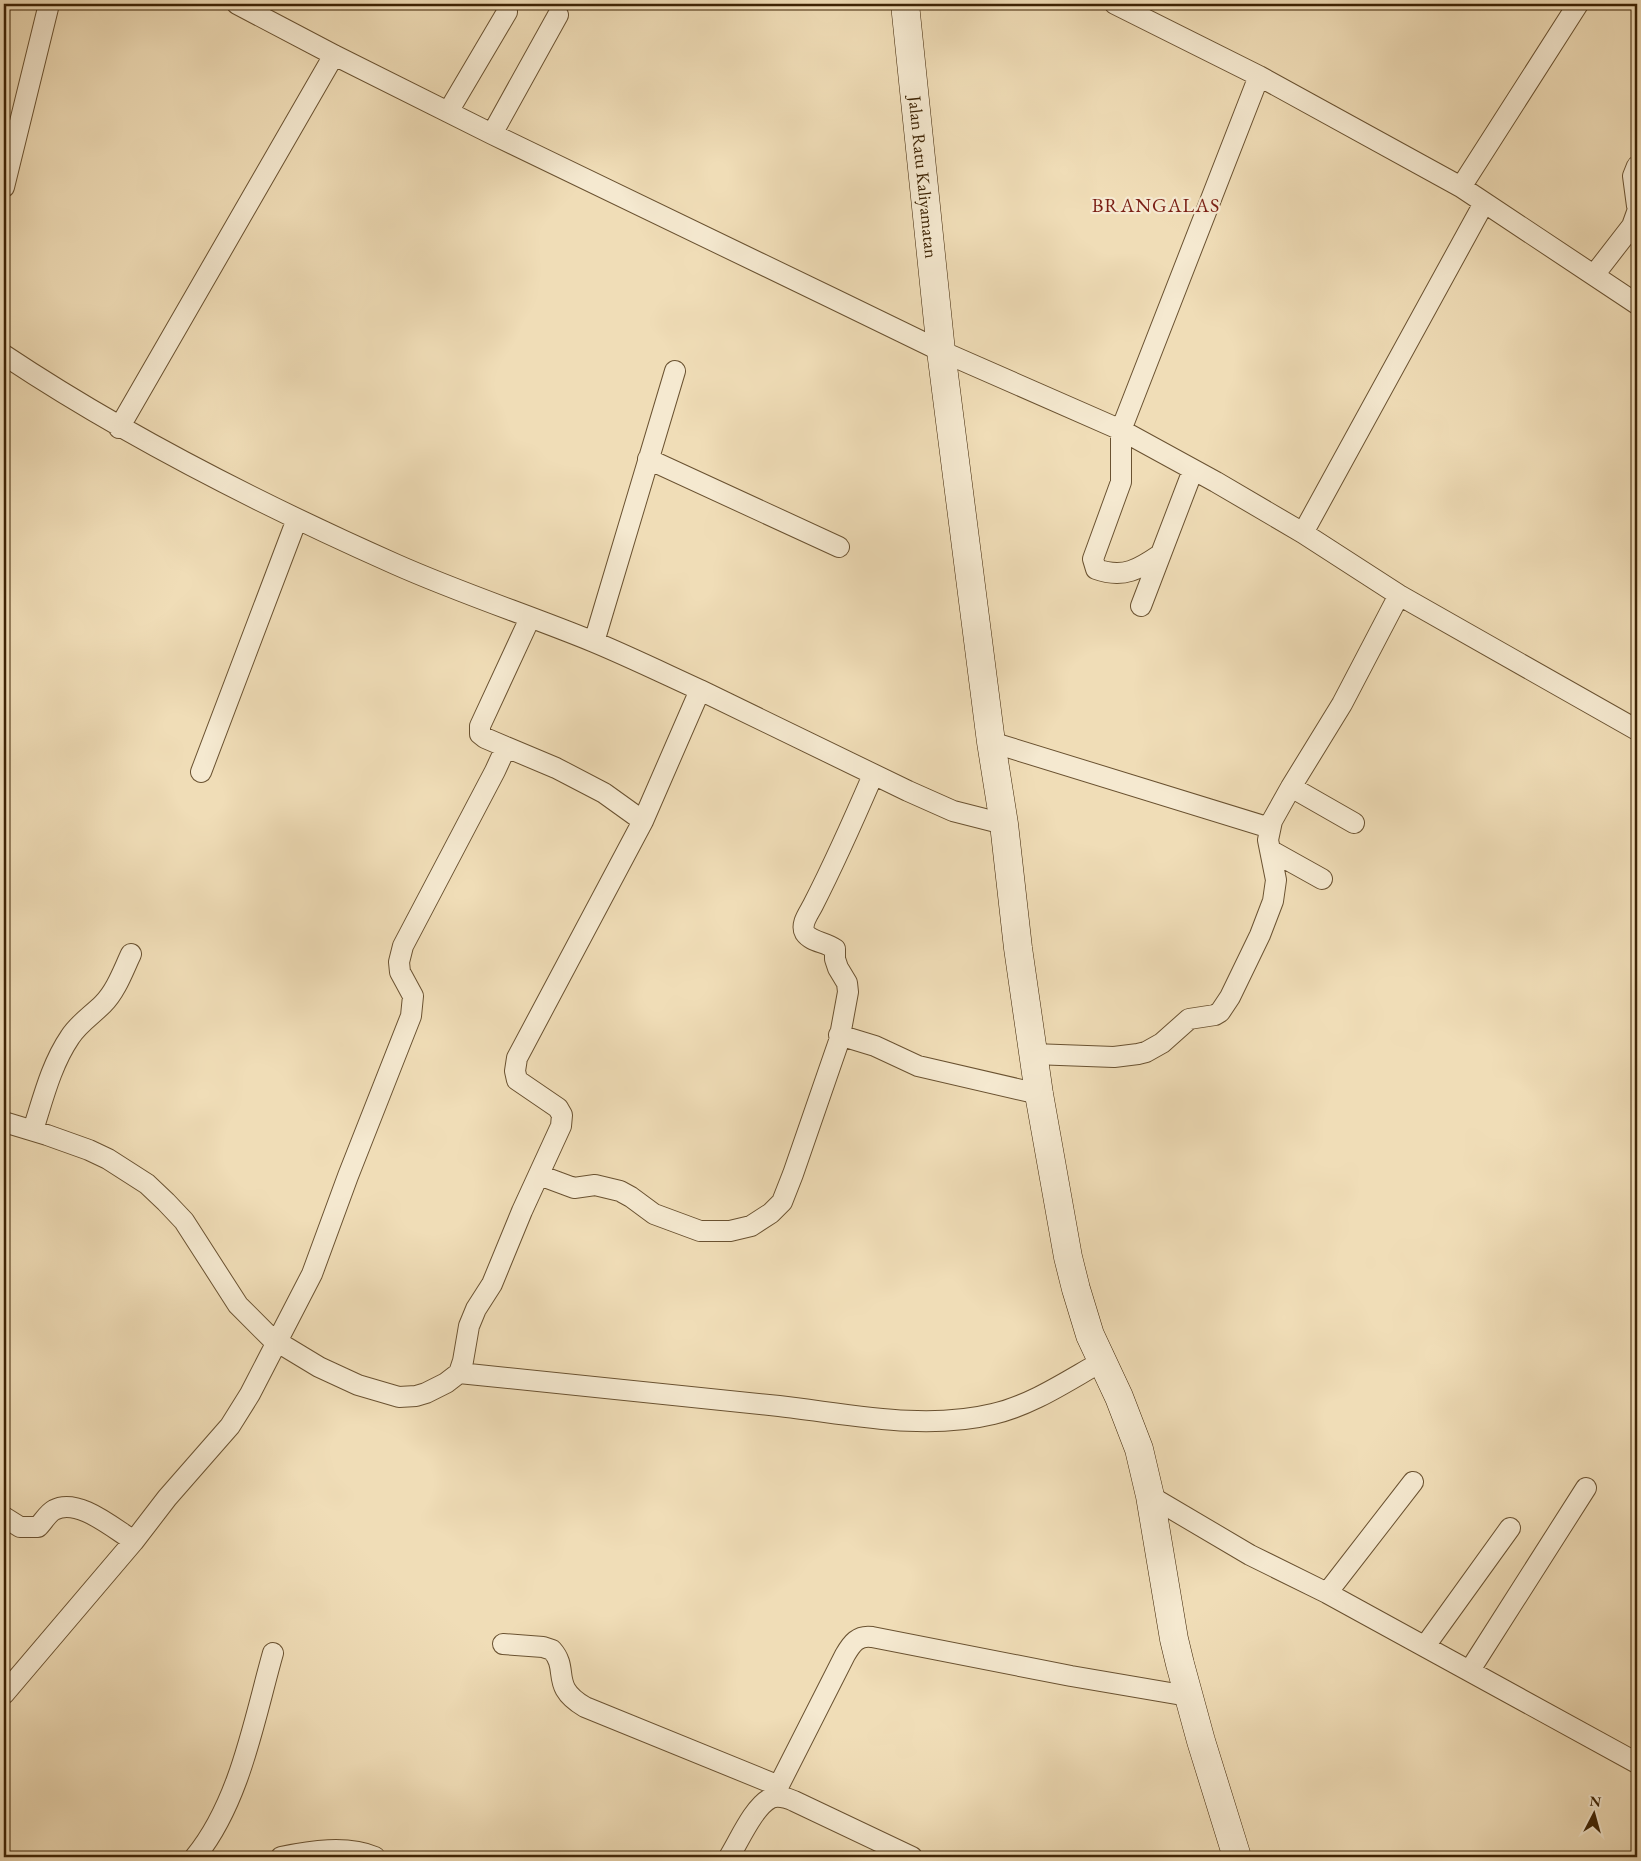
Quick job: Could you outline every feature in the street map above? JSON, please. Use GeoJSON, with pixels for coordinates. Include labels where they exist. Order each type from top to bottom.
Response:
{"type":"FeatureCollection","features":[{"type":"Feature","properties":{"kind":"main road","name":"Jalan Ratu Kaliyamatan"},"geometry":{"type":"LineString","coordinates":[[905,4],[941,351],[991,742],[1004,824],[1018,948],[1039,1094],[1070,1265],[1082,1311],[1101,1362],[1133,1432],[1150,1496],[1174,1639],[1188,1696],[1237,1857]]}},
{"type":"Feature","properties":{"kind":"street"},"geometry":{"type":"LineString","coordinates":[[4,187],[9,142],[49,4]]}},
{"type":"Feature","properties":{"kind":"street"},"geometry":{"type":"LineString","coordinates":[[239,4],[334,55],[492,134],[941,351],[1121,430],[1303,533],[1399,595],[1637,730]]}},
{"type":"Feature","properties":{"kind":"street"},"geometry":{"type":"LineString","coordinates":[[1115,4],[1259,76],[1461,187],[1637,304]]}},
{"type":"Feature","properties":{"kind":"street"},"geometry":{"type":"LineString","coordinates":[[1461,187],[1578,4]]}},
{"type":"Feature","properties":{"kind":"street"},"geometry":{"type":"LineString","coordinates":[[448,112],[507,12]]}},
{"type":"Feature","properties":{"kind":"street"},"geometry":{"type":"LineString","coordinates":[[492,134],[558,16]]}},
{"type":"Feature","properties":{"kind":"street"},"geometry":{"type":"LineString","coordinates":[[119,428],[334,55]]}},
{"type":"Feature","properties":{"kind":"street"},"geometry":{"type":"LineString","coordinates":[[1161,554],[1139,569],[1116,574],[1096,569],[1093,559],[1121,482],[1121,430],[1259,76]]}},
{"type":"Feature","properties":{"kind":"street"},"geometry":{"type":"LineString","coordinates":[[1637,166],[1633,176],[1637,206]]}},
{"type":"Feature","properties":{"kind":"street"},"geometry":{"type":"LineString","coordinates":[[1303,533],[1484,204]]}},
{"type":"Feature","properties":{"kind":"street"},"geometry":{"type":"LineString","coordinates":[[1594,275],[1632,226],[1637,212]]}},
{"type":"Feature","properties":{"kind":"street"},"geometry":{"type":"LineString","coordinates":[[4,356],[119,428],[297,518],[396,564],[594,642],[700,690],[873,775],[953,811],[1004,824]]}},
{"type":"Feature","properties":{"kind":"street"},"geometry":{"type":"LineString","coordinates":[[594,642],[675,371]]}},
{"type":"Feature","properties":{"kind":"street"},"geometry":{"type":"LineString","coordinates":[[648,459],[839,547]]}},
{"type":"Feature","properties":{"kind":"street"},"geometry":{"type":"LineString","coordinates":[[1141,606],[1193,470]]}},
{"type":"Feature","properties":{"kind":"street"},"geometry":{"type":"LineString","coordinates":[[201,772],[297,518]]}},
{"type":"Feature","properties":{"kind":"street"},"geometry":{"type":"LineString","coordinates":[[1033,1054],[1114,1057],[1138,1054],[1146,1052],[1162,1043],[1189,1019],[1215,1016],[1219,1013],[1230,997],[1260,935],[1273,901],[1276,880],[1268,840],[1270,828],[1278,809],[1342,704],[1399,595]]}},
{"type":"Feature","properties":{"kind":"street"},"geometry":{"type":"LineString","coordinates":[[530,618],[480,726],[480,734],[506,748],[556,768],[604,793],[643,821]]}},
{"type":"Feature","properties":{"kind":"street"},"geometry":{"type":"LineString","coordinates":[[4,1122],[33,1130],[96,1153],[147,1184],[184,1222],[238,1305],[257,1326],[319,1367],[350,1381],[399,1397],[416,1396],[446,1383],[459,1373],[469,1326],[476,1309],[492,1284],[557,1136],[562,1116],[558,1108],[516,1080],[515,1071],[518,1058],[643,821],[700,690]]}},
{"type":"Feature","properties":{"kind":"street"},"geometry":{"type":"LineString","coordinates":[[991,742],[1270,828]]}},
{"type":"Feature","properties":{"kind":"street"},"geometry":{"type":"LineString","coordinates":[[4,1694],[134,1542],[167,1498],[230,1426],[250,1394],[315,1266],[411,1016],[412,996],[400,972],[399,962],[402,946],[506,748]]}},
{"type":"Feature","properties":{"kind":"street"},"geometry":{"type":"LineString","coordinates":[[539,1175],[574,1188],[595,1185],[620,1191],[638,1201],[654,1214],[700,1232],[730,1231],[751,1226],[771,1213],[782,1202],[839,1036],[848,992],[847,983],[838,968],[835,949],[828,944],[811,939],[805,932],[804,924],[873,775]]}},
{"type":"Feature","properties":{"kind":"street"},"geometry":{"type":"LineString","coordinates":[[1291,787],[1354,823]]}},
{"type":"Feature","properties":{"kind":"street"},"geometry":{"type":"LineString","coordinates":[[1270,850],[1322,879]]}},
{"type":"Feature","properties":{"kind":"street"},"geometry":{"type":"LineString","coordinates":[[33,1130],[53,1070],[63,1048],[80,1025],[111,994],[131,954]]}},
{"type":"Feature","properties":{"kind":"street"},"geometry":{"type":"LineString","coordinates":[[839,1036],[875,1046],[918,1066],[1039,1094]]}},
{"type":"Feature","properties":{"kind":"street"},"geometry":{"type":"LineString","coordinates":[[459,1373],[770,1405],[856,1416],[943,1420],[993,1414],[1017,1407],[1101,1362]]}},
{"type":"Feature","properties":{"kind":"street"},"geometry":{"type":"LineString","coordinates":[[1327,1593],[1412,1482]]}},
{"type":"Feature","properties":{"kind":"street"},"geometry":{"type":"LineString","coordinates":[[1470,1670],[1586,1488]]}},
{"type":"Feature","properties":{"kind":"street"},"geometry":{"type":"LineString","coordinates":[[1150,1496],[1250,1555],[1327,1593],[1637,1763]]}},
{"type":"Feature","properties":{"kind":"street"},"geometry":{"type":"LineString","coordinates":[[4,1517],[20,1527],[38,1527],[54,1510],[73,1506],[84,1510],[134,1542]]}},
{"type":"Feature","properties":{"kind":"street"},"geometry":{"type":"LineString","coordinates":[[1425,1646],[1510,1528]]}},
{"type":"Feature","properties":{"kind":"street"},"geometry":{"type":"LineString","coordinates":[[729,1857],[757,1811],[776,1792],[845,1655],[853,1642],[863,1637],[872,1637],[1061,1674],[1188,1696]]}},
{"type":"Feature","properties":{"kind":"street"},"geometry":{"type":"LineString","coordinates":[[503,1644],[543,1647],[552,1650],[558,1660],[566,1692],[571,1698],[585,1707],[776,1792],[912,1857]]}},
{"type":"Feature","properties":{"kind":"street"},"geometry":{"type":"LineString","coordinates":[[195,1857],[212,1833],[227,1802],[242,1763],[274,1653]]}},
{"type":"Feature","properties":{"kind":"street"},"geometry":{"type":"LineString","coordinates":[[281,1857],[340,1851],[362,1853],[375,1857]]}},
{"type":"Feature","properties":{"kind":"district","name":"BRANGALAS"},"geometry":{"type":"Point","coordinates":[1156,205]}}]}
